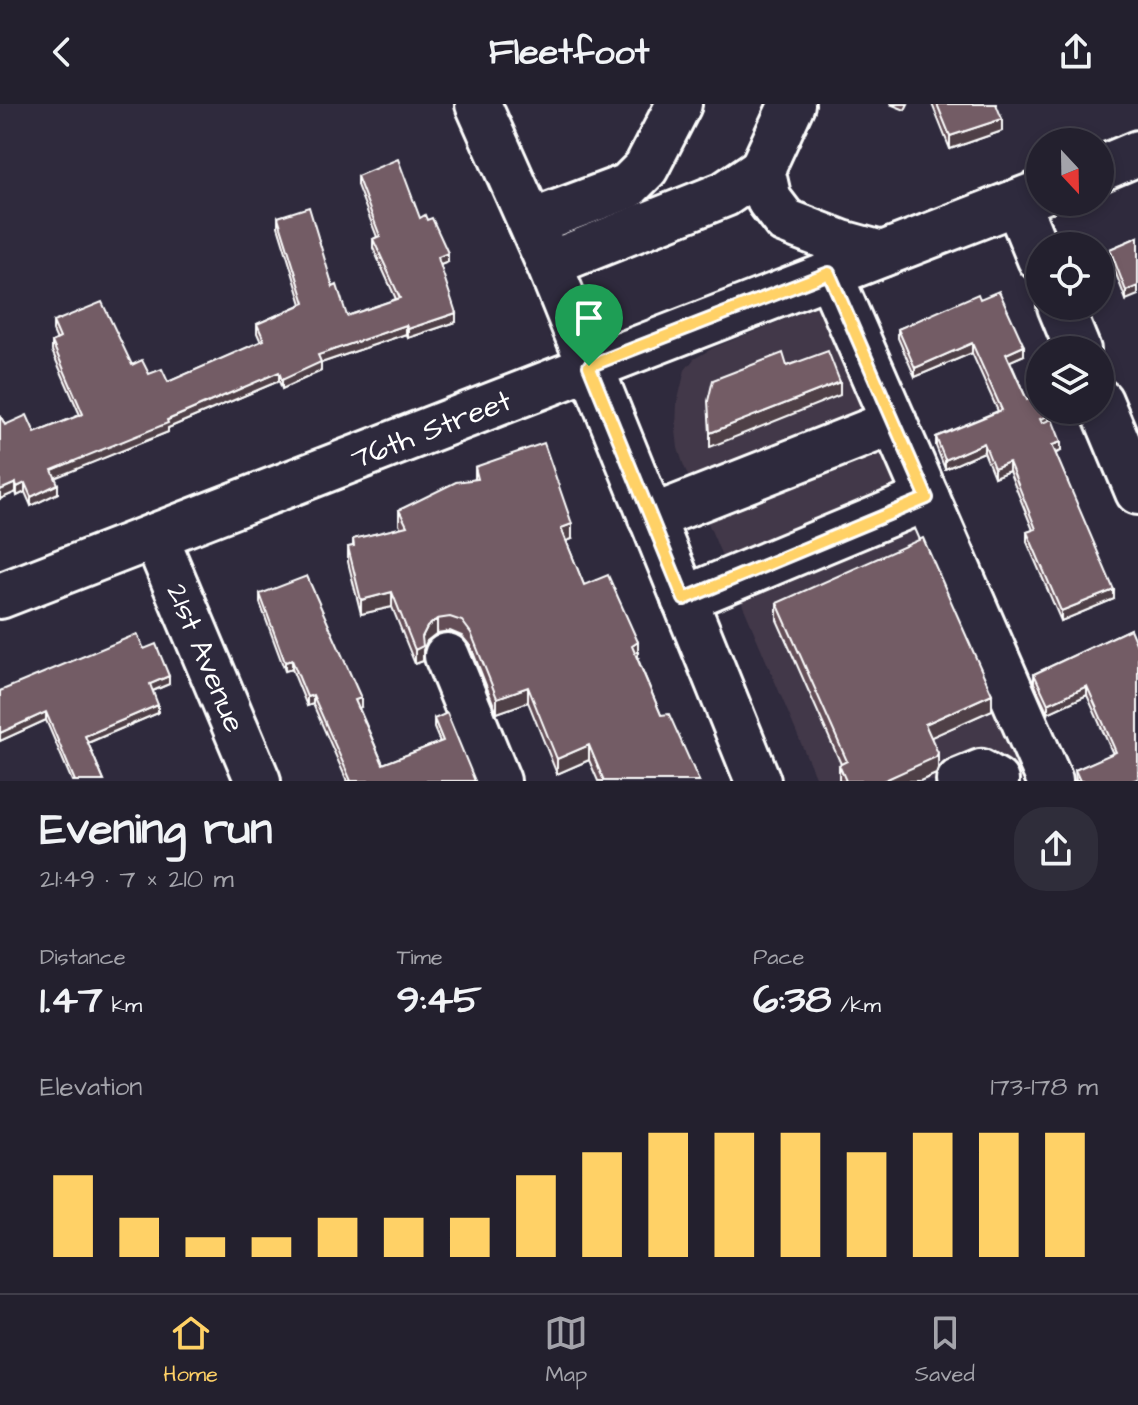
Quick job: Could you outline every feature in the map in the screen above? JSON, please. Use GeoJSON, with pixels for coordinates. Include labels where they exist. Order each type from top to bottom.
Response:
{"type":"FeatureCollection","features":[{"type":"Feature","properties":{"kind":"street"},"geometry":{"type":"LineString","coordinates":[[478,104],[532,222],[758,781]]}},
{"type":"Feature","properties":{"kind":"street"},"geometry":{"type":"LineString","coordinates":[[532,222],[628,186],[646,168],[679,104]]}},
{"type":"Feature","properties":{"kind":"street"},"geometry":{"type":"LineString","coordinates":[[549,264],[725,194],[762,169],[792,104]]}},
{"type":"Feature","properties":{"kind":"street"},"geometry":{"type":"LineString","coordinates":[[1114,163],[1138,153]]}},
{"type":"Feature","properties":{"kind":"street"},"geometry":{"type":"LineString","coordinates":[[762,169],[769,200],[785,221],[842,243],[882,254]]}},
{"type":"Feature","properties":{"kind":"street","name":"76th Street"},"geometry":{"type":"LineString","coordinates":[[0,596],[1026,199]]}},
{"type":"Feature","properties":{"kind":"street"},"geometry":{"type":"LineString","coordinates":[[829,273],[927,498],[1040,778]]}},
{"type":"Feature","properties":{"kind":"street"},"geometry":{"type":"LineString","coordinates":[[651,518],[894,422]]}},
{"type":"Feature","properties":{"kind":"street"},"geometry":{"type":"LineString","coordinates":[[1110,424],[1138,492]]}},
{"type":"Feature","properties":{"kind":"street"},"geometry":{"type":"LineString","coordinates":[[684,599],[927,498]]}},
{"type":"Feature","properties":{"kind":"street","name":"21st Avenue"},"geometry":{"type":"LineString","coordinates":[[155,536],[258,781]]}},
{"type":"Feature","properties":{"kind":"street"},"geometry":{"type":"LineString","coordinates":[[447,656],[498,781]]}},
{"type":"Feature","properties":{"kind":"street"},"geometry":{"type":"LineString","coordinates":[[959,781],[981,772],[996,781]]}},
{"type":"Feature","properties":{"kind":"shaded area"},"geometry":{"type":"Polygon","coordinates":[[[833,300],[1039,781],[817,781],[684,466],[676,430],[677,404],[685,370],[694,359],[713,348],[833,300]]]}},
{"type":"Feature","properties":{"kind":"building"},"geometry":{"type":"Polygon","coordinates":[[[937,104],[996,104],[1002,119],[950,136],[937,104]]]}},
{"type":"Feature","properties":{"kind":"building"},"geometry":{"type":"Polygon","coordinates":[[[398,159],[420,218],[425,215],[427,220],[432,218],[448,253],[438,257],[456,313],[408,329],[406,325],[318,355],[321,362],[282,380],[279,372],[167,420],[168,423],[52,470],[58,484],[31,497],[25,483],[17,487],[16,483],[0,490],[0,415],[5,425],[27,415],[35,433],[83,414],[52,342],[60,338],[53,322],[102,302],[132,365],[142,360],[149,374],[162,369],[168,382],[264,340],[257,324],[305,303],[278,217],[309,207],[333,287],[337,285],[347,316],[400,298],[373,239],[380,236],[357,176],[398,159]]]}},
{"type":"Feature","properties":{"kind":"building"},"geometry":{"type":"Polygon","coordinates":[[[1138,237],[1138,286],[1126,291],[1114,260],[1114,247],[1138,237]]]}},
{"type":"Feature","properties":{"kind":"building"},"geometry":{"type":"Polygon","coordinates":[[[999,291],[1024,346],[1006,354],[1026,398],[1026,424],[1054,424],[1061,442],[1052,445],[1114,590],[1061,611],[1027,532],[1036,529],[1009,462],[994,468],[984,443],[945,460],[936,437],[1002,410],[972,343],[915,368],[898,329],[978,294],[980,299],[999,291]]]}},
{"type":"Feature","properties":{"kind":"building"},"geometry":{"type":"Polygon","coordinates":[[[828,351],[840,382],[710,433],[708,401],[713,380],[783,353],[787,366],[828,351]]]}},
{"type":"Feature","properties":{"kind":"building"},"geometry":{"type":"Polygon","coordinates":[[[544,443],[572,524],[561,528],[584,585],[608,575],[638,642],[632,646],[661,715],[669,714],[699,781],[604,781],[589,745],[557,759],[528,687],[497,698],[471,633],[462,621],[450,617],[437,619],[427,627],[422,637],[423,646],[415,650],[392,592],[361,600],[348,547],[354,546],[353,539],[407,526],[399,510],[456,482],[478,479],[475,467],[544,443]]]}},
{"type":"Feature","properties":{"kind":"building"},"geometry":{"type":"Polygon","coordinates":[[[923,538],[992,694],[925,724],[938,753],[936,757],[883,781],[846,781],[839,765],[847,761],[777,603],[923,538]]]}},
{"type":"Feature","properties":{"kind":"building"},"geometry":{"type":"Polygon","coordinates":[[[307,576],[361,698],[355,700],[383,764],[443,741],[434,719],[447,713],[475,781],[351,781],[313,695],[307,697],[292,660],[285,662],[260,594],[307,576]]]}},
{"type":"Feature","properties":{"kind":"building"},"geometry":{"type":"Polygon","coordinates":[[[1130,629],[1138,648],[1138,781],[1080,781],[1075,770],[1116,752],[1087,686],[1048,704],[1034,674],[1130,629]]]}},
{"type":"Feature","properties":{"kind":"building"},"geometry":{"type":"Polygon","coordinates":[[[137,634],[144,649],[156,644],[169,676],[150,684],[158,705],[85,736],[104,781],[75,781],[46,712],[0,733],[0,691],[137,634]]]}},
{"type":"Feature","properties":{"kind":"route"},"geometry":{"type":"LineString","coordinates":[[829,273],[927,498],[684,599],[589,366],[829,273]]}}]}
